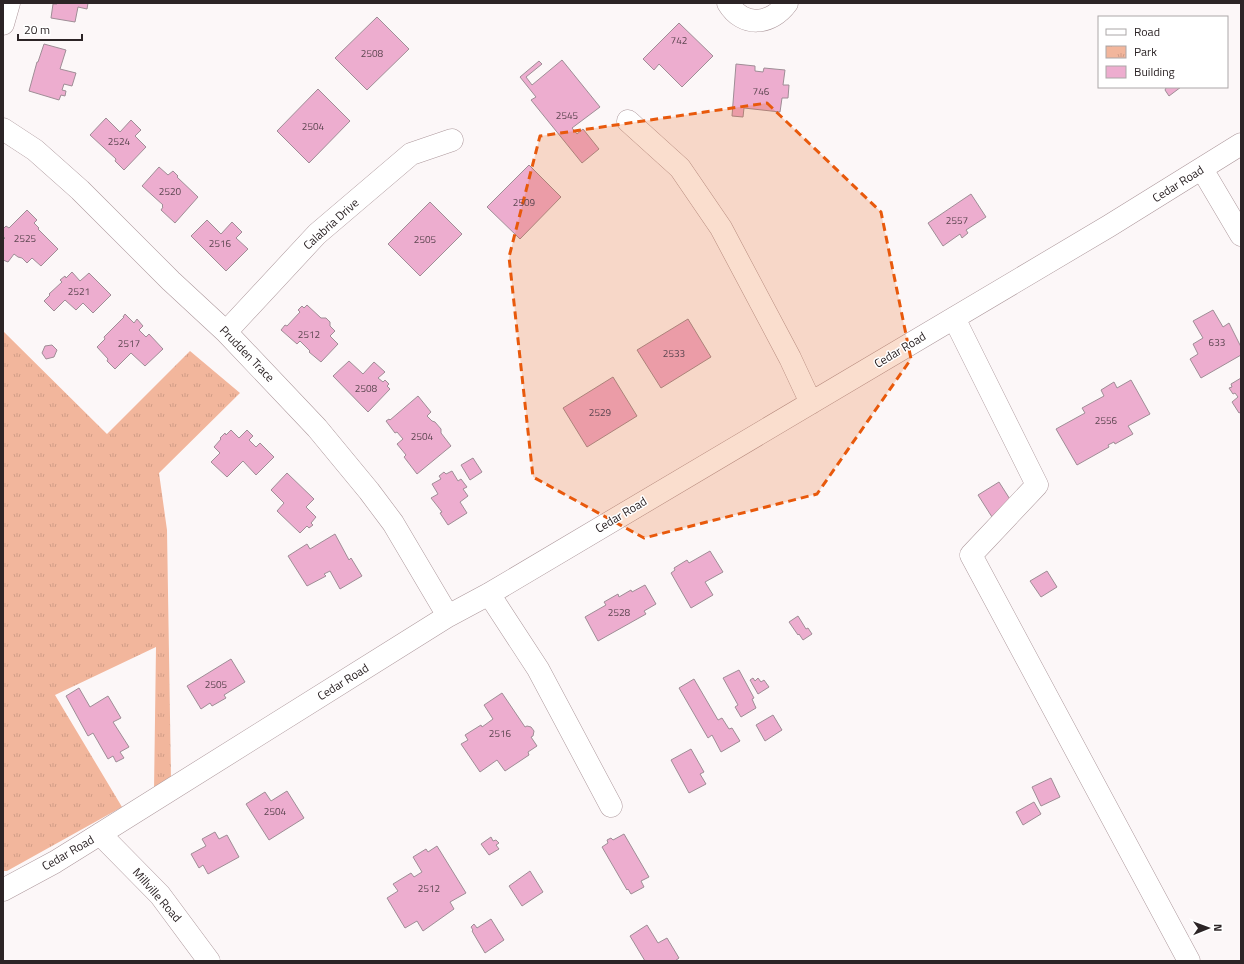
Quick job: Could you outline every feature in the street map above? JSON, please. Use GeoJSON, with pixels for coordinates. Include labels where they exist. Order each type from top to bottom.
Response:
{"type":"FeatureCollection","features":[{"type":"Feature","properties":{"kind":"street"},"geometry":{"type":"LineString","coordinates":[[3,24],[9,3]]}},
{"type":"Feature","properties":{"kind":"street"},"geometry":{"type":"LineString","coordinates":[[728,3],[731,9],[740,16],[751,20],[762,20],[773,17],[781,11],[787,3]]}},
{"type":"Feature","properties":{"kind":"street"},"geometry":{"type":"LineString","coordinates":[[628,121],[680,168],[721,228],[790,358],[812,403]]}},
{"type":"Feature","properties":{"kind":"street","name":"Prudden Trace"},"geometry":{"type":"LineString","coordinates":[[3,129],[35,150],[80,190],[171,281],[226,332],[317,428],[369,491],[393,523],[430,583],[448,616]]}},
{"type":"Feature","properties":{"kind":"street","name":"Calabria Drive"},"geometry":{"type":"LineString","coordinates":[[226,332],[323,229],[411,154],[452,140]]}},
{"type":"Feature","properties":{"kind":"street","name":"Cedar Road"},"geometry":{"type":"LineString","coordinates":[[3,890],[100,834],[448,616],[489,594],[812,403],[1109,226],[1241,144]]}},
{"type":"Feature","properties":{"kind":"street"},"geometry":{"type":"LineString","coordinates":[[1202,169],[1241,235]]}},
{"type":"Feature","properties":{"kind":"street"},"geometry":{"type":"LineString","coordinates":[[954,318],[1037,485],[970,555],[1189,961]]}},
{"type":"Feature","properties":{"kind":"street"},"geometry":{"type":"LineString","coordinates":[[489,594],[538,669],[611,806]]}},
{"type":"Feature","properties":{"kind":"street","name":"Millville Road"},"geometry":{"type":"LineString","coordinates":[[100,834],[160,894],[209,961]]}},
{"type":"Feature","properties":{"kind":"highlighted area"},"geometry":{"type":"Polygon","coordinates":[[[767,103],[881,212],[911,359],[817,494],[644,538],[533,477],[509,257],[540,136],[767,103]]]}},
{"type":"Feature","properties":{"kind":"green space"},"geometry":{"type":"Polygon","coordinates":[[[3,331],[107,434],[190,351],[240,393],[159,473],[167,530],[171,779],[154,791],[156,647],[55,695],[122,807],[7,871],[3,871],[3,331]]]}},
{"type":"Feature","properties":{"kind":"building"},"geometry":{"type":"Polygon","coordinates":[[[88,3],[87,9],[78,7],[75,22],[51,18],[53,4],[88,3]]]}},
{"type":"Feature","properties":{"kind":"building"},"geometry":{"type":"Polygon","coordinates":[[[377,17],[409,49],[367,90],[335,58],[377,17]]]}},
{"type":"Feature","properties":{"kind":"building"},"geometry":{"type":"Polygon","coordinates":[[[679,23],[713,56],[682,87],[659,64],[654,70],[643,59],[679,23]]]}},
{"type":"Feature","properties":{"kind":"building"},"geometry":{"type":"Polygon","coordinates":[[[44,44],[66,50],[60,69],[76,73],[72,86],[64,84],[62,90],[66,91],[65,96],[61,95],[59,100],[29,91],[44,44]]]}},
{"type":"Feature","properties":{"kind":"building"},"geometry":{"type":"Polygon","coordinates":[[[562,60],[600,107],[572,128],[577,134],[583,129],[599,149],[582,163],[531,100],[536,97],[520,77],[539,61],[542,64],[526,77],[532,85],[562,60]]]}},
{"type":"Feature","properties":{"kind":"building"},"geometry":{"type":"Polygon","coordinates":[[[736,64],[755,66],[755,71],[763,72],[764,68],[785,70],[783,85],[789,85],[788,98],[782,98],[780,112],[744,108],[743,117],[732,116],[736,64]]]}},
{"type":"Feature","properties":{"kind":"building"},"geometry":{"type":"Polygon","coordinates":[[[1166,88],[1180,88],[1169,96],[1165,90],[1166,88]]]}},
{"type":"Feature","properties":{"kind":"building"},"geometry":{"type":"Polygon","coordinates":[[[318,89],[350,121],[309,163],[277,131],[318,89]]]}},
{"type":"Feature","properties":{"kind":"building"},"geometry":{"type":"Polygon","coordinates":[[[106,118],[120,132],[131,120],[141,130],[135,136],[146,147],[124,170],[115,161],[116,159],[90,135],[106,118]]]}},
{"type":"Feature","properties":{"kind":"building"},"geometry":{"type":"Polygon","coordinates":[[[529,165],[561,197],[520,239],[487,207],[529,165]]]}},
{"type":"Feature","properties":{"kind":"building"},"geometry":{"type":"Polygon","coordinates":[[[159,167],[168,175],[173,171],[178,176],[177,177],[198,197],[175,223],[161,210],[163,205],[142,186],[159,167]]]}},
{"type":"Feature","properties":{"kind":"building"},"geometry":{"type":"Polygon","coordinates":[[[971,194],[986,217],[966,230],[968,233],[962,238],[960,234],[943,246],[928,223],[971,194]]]}},
{"type":"Feature","properties":{"kind":"building"},"geometry":{"type":"Polygon","coordinates":[[[430,202],[462,234],[420,276],[388,244],[430,202]]]}},
{"type":"Feature","properties":{"kind":"building"},"geometry":{"type":"Polygon","coordinates":[[[27,210],[37,220],[34,223],[39,228],[38,229],[58,249],[41,266],[32,258],[27,263],[22,258],[14,254],[8,262],[3,260],[3,240],[5,238],[3,237],[3,229],[6,226],[9,228],[27,210]]]}},
{"type":"Feature","properties":{"kind":"building"},"geometry":{"type":"Polygon","coordinates":[[[207,220],[221,234],[232,222],[242,232],[236,238],[248,249],[226,271],[191,236],[207,220]]]}},
{"type":"Feature","properties":{"kind":"building"},"geometry":{"type":"Polygon","coordinates":[[[72,272],[80,281],[89,273],[111,295],[93,313],[83,303],[76,310],[65,300],[54,311],[44,301],[62,282],[60,280],[65,276],[66,278],[72,272]]]}},
{"type":"Feature","properties":{"kind":"building"},"geometry":{"type":"Polygon","coordinates":[[[307,305],[321,318],[326,318],[330,322],[330,326],[335,331],[330,336],[338,344],[321,362],[309,352],[310,351],[300,341],[297,344],[281,330],[285,325],[287,326],[300,312],[298,310],[302,306],[304,308],[307,305]]]}},
{"type":"Feature","properties":{"kind":"building"},"geometry":{"type":"Polygon","coordinates":[[[1213,310],[1223,327],[1229,323],[1241,347],[1241,355],[1201,378],[1190,359],[1198,354],[1193,344],[1203,338],[1193,321],[1213,310]]]}},
{"type":"Feature","properties":{"kind":"building"},"geometry":{"type":"Polygon","coordinates":[[[125,314],[134,323],[137,319],[143,326],[139,330],[146,337],[149,334],[163,349],[145,366],[131,353],[115,369],[97,347],[125,314]]]}},
{"type":"Feature","properties":{"kind":"building"},"geometry":{"type":"Polygon","coordinates":[[[688,319],[711,357],[661,388],[637,350],[688,319]]]}},
{"type":"Feature","properties":{"kind":"building"},"geometry":{"type":"Polygon","coordinates":[[[52,345],[57,350],[54,357],[46,359],[42,353],[45,346],[52,345]]]}},
{"type":"Feature","properties":{"kind":"building"},"geometry":{"type":"Polygon","coordinates":[[[349,361],[363,374],[374,362],[385,372],[378,378],[383,382],[385,380],[389,384],[387,386],[390,389],[368,412],[333,376],[349,361]]]}},
{"type":"Feature","properties":{"kind":"building"},"geometry":{"type":"Polygon","coordinates":[[[613,377],[637,416],[587,447],[563,408],[613,377]]]}},
{"type":"Feature","properties":{"kind":"building"},"geometry":{"type":"Polygon","coordinates":[[[1241,378],[1241,412],[1239,413],[1232,402],[1238,397],[1235,393],[1233,394],[1229,388],[1232,387],[1231,384],[1241,378]]]}},
{"type":"Feature","properties":{"kind":"building"},"geometry":{"type":"Polygon","coordinates":[[[1131,380],[1150,414],[1128,426],[1133,434],[1115,444],[1114,442],[1108,445],[1109,447],[1077,465],[1056,429],[1085,413],[1082,408],[1104,396],[1101,390],[1114,382],[1117,388],[1131,380]]]}},
{"type":"Feature","properties":{"kind":"building"},"geometry":{"type":"Polygon","coordinates":[[[418,396],[431,412],[427,416],[441,429],[441,433],[451,446],[417,474],[404,457],[406,455],[397,444],[403,439],[397,432],[395,433],[386,421],[389,419],[390,420],[418,396]]]}},
{"type":"Feature","properties":{"kind":"building"},"geometry":{"type":"Polygon","coordinates":[[[231,430],[239,438],[247,430],[253,436],[249,440],[256,447],[260,443],[274,457],[256,475],[243,461],[227,477],[211,462],[220,453],[214,447],[225,433],[226,435],[231,430]]]}},
{"type":"Feature","properties":{"kind":"building"},"geometry":{"type":"Polygon","coordinates":[[[473,458],[482,472],[470,480],[461,465],[473,458]]]}},
{"type":"Feature","properties":{"kind":"building"},"geometry":{"type":"Polygon","coordinates":[[[452,471],[458,481],[461,479],[467,487],[463,489],[468,496],[460,502],[467,513],[448,525],[440,513],[442,512],[431,498],[438,494],[432,484],[441,479],[439,476],[444,472],[446,474],[452,471]]]}},
{"type":"Feature","properties":{"kind":"building"},"geometry":{"type":"Polygon","coordinates":[[[287,473],[314,499],[306,507],[316,517],[311,523],[313,525],[309,528],[307,526],[300,533],[277,511],[284,503],[271,490],[287,473]]]}},
{"type":"Feature","properties":{"kind":"building"},"geometry":{"type":"Polygon","coordinates":[[[999,482],[1013,504],[992,517],[978,495],[999,482]]]}},
{"type":"Feature","properties":{"kind":"building"},"geometry":{"type":"Polygon","coordinates":[[[335,534],[349,560],[351,558],[362,576],[340,589],[330,571],[324,574],[326,576],[307,586],[288,556],[307,544],[310,549],[335,534]]]}},
{"type":"Feature","properties":{"kind":"building"},"geometry":{"type":"Polygon","coordinates":[[[710,551],[723,572],[705,582],[713,595],[691,608],[671,573],[675,570],[674,568],[687,560],[689,563],[710,551]]]}},
{"type":"Feature","properties":{"kind":"building"},"geometry":{"type":"Polygon","coordinates":[[[1047,571],[1057,587],[1041,597],[1030,581],[1047,571]]]}},
{"type":"Feature","properties":{"kind":"building"},"geometry":{"type":"Polygon","coordinates":[[[645,585],[656,604],[644,611],[646,614],[598,641],[585,617],[606,605],[604,602],[618,594],[619,597],[631,590],[632,592],[645,585]]]}},
{"type":"Feature","properties":{"kind":"building"},"geometry":{"type":"Polygon","coordinates":[[[798,616],[806,629],[808,628],[812,634],[803,640],[789,622],[798,616]]]}},
{"type":"Feature","properties":{"kind":"building"},"geometry":{"type":"Polygon","coordinates":[[[231,659],[245,682],[224,695],[226,698],[212,706],[210,703],[201,709],[187,686],[231,659]]]}},
{"type":"Feature","properties":{"kind":"building"},"geometry":{"type":"Polygon","coordinates":[[[739,670],[754,698],[752,699],[756,708],[741,717],[735,707],[738,705],[723,678],[739,670]]]}},
{"type":"Feature","properties":{"kind":"building"},"geometry":{"type":"Polygon","coordinates":[[[753,678],[755,681],[758,678],[761,682],[764,680],[769,687],[758,694],[750,680],[753,678]]]}},
{"type":"Feature","properties":{"kind":"building"},"geometry":{"type":"Polygon","coordinates":[[[694,679],[718,720],[722,718],[729,729],[732,728],[740,741],[721,752],[712,735],[708,738],[679,688],[694,679]]]}},
{"type":"Feature","properties":{"kind":"building"},"geometry":{"type":"Polygon","coordinates":[[[79,688],[90,707],[108,696],[121,718],[113,722],[129,747],[120,752],[124,758],[116,762],[113,756],[108,759],[93,733],[88,736],[66,696],[79,688]]]}},
{"type":"Feature","properties":{"kind":"building"},"geometry":{"type":"Polygon","coordinates":[[[502,693],[525,727],[531,727],[534,731],[533,736],[531,737],[537,746],[528,752],[529,755],[505,771],[497,760],[480,772],[461,744],[468,740],[465,735],[481,725],[482,727],[493,719],[484,705],[502,693]]]}},
{"type":"Feature","properties":{"kind":"building"},"geometry":{"type":"Polygon","coordinates":[[[773,715],[782,730],[765,741],[756,725],[773,715]]]}},
{"type":"Feature","properties":{"kind":"building"},"geometry":{"type":"Polygon","coordinates":[[[691,749],[704,772],[700,774],[706,784],[689,793],[671,760],[691,749]]]}},
{"type":"Feature","properties":{"kind":"building"},"geometry":{"type":"Polygon","coordinates":[[[1051,778],[1060,797],[1041,806],[1032,787],[1051,778]]]}},
{"type":"Feature","properties":{"kind":"building"},"geometry":{"type":"Polygon","coordinates":[[[287,791],[304,818],[269,840],[246,804],[265,792],[271,801],[287,791]]]}},
{"type":"Feature","properties":{"kind":"building"},"geometry":{"type":"Polygon","coordinates":[[[1034,802],[1041,814],[1023,825],[1016,812],[1034,802]]]}},
{"type":"Feature","properties":{"kind":"building"},"geometry":{"type":"Polygon","coordinates":[[[215,832],[219,839],[227,835],[239,857],[208,874],[203,865],[199,868],[191,854],[206,846],[202,839],[215,832]]]}},
{"type":"Feature","properties":{"kind":"building"},"geometry":{"type":"Polygon","coordinates":[[[624,834],[649,877],[641,881],[644,887],[631,894],[628,889],[627,890],[602,847],[608,843],[607,840],[611,838],[613,840],[624,834]]]}},
{"type":"Feature","properties":{"kind":"building"},"geometry":{"type":"Polygon","coordinates":[[[491,837],[493,841],[496,840],[499,843],[496,845],[499,849],[489,855],[481,844],[491,837]]]}},
{"type":"Feature","properties":{"kind":"building"},"geometry":{"type":"Polygon","coordinates":[[[437,846],[466,893],[450,902],[454,909],[423,931],[417,921],[405,928],[387,898],[398,891],[393,884],[411,873],[414,877],[422,872],[413,857],[426,849],[428,852],[437,846]]]}},
{"type":"Feature","properties":{"kind":"building"},"geometry":{"type":"Polygon","coordinates":[[[530,871],[543,892],[522,906],[509,886],[530,871]]]}},
{"type":"Feature","properties":{"kind":"building"},"geometry":{"type":"Polygon","coordinates":[[[491,919],[504,940],[485,953],[471,927],[474,924],[477,928],[491,919]]]}},
{"type":"Feature","properties":{"kind":"building"},"geometry":{"type":"Polygon","coordinates":[[[647,925],[658,943],[667,938],[679,958],[675,961],[645,961],[630,936],[647,925]]]}}]}
